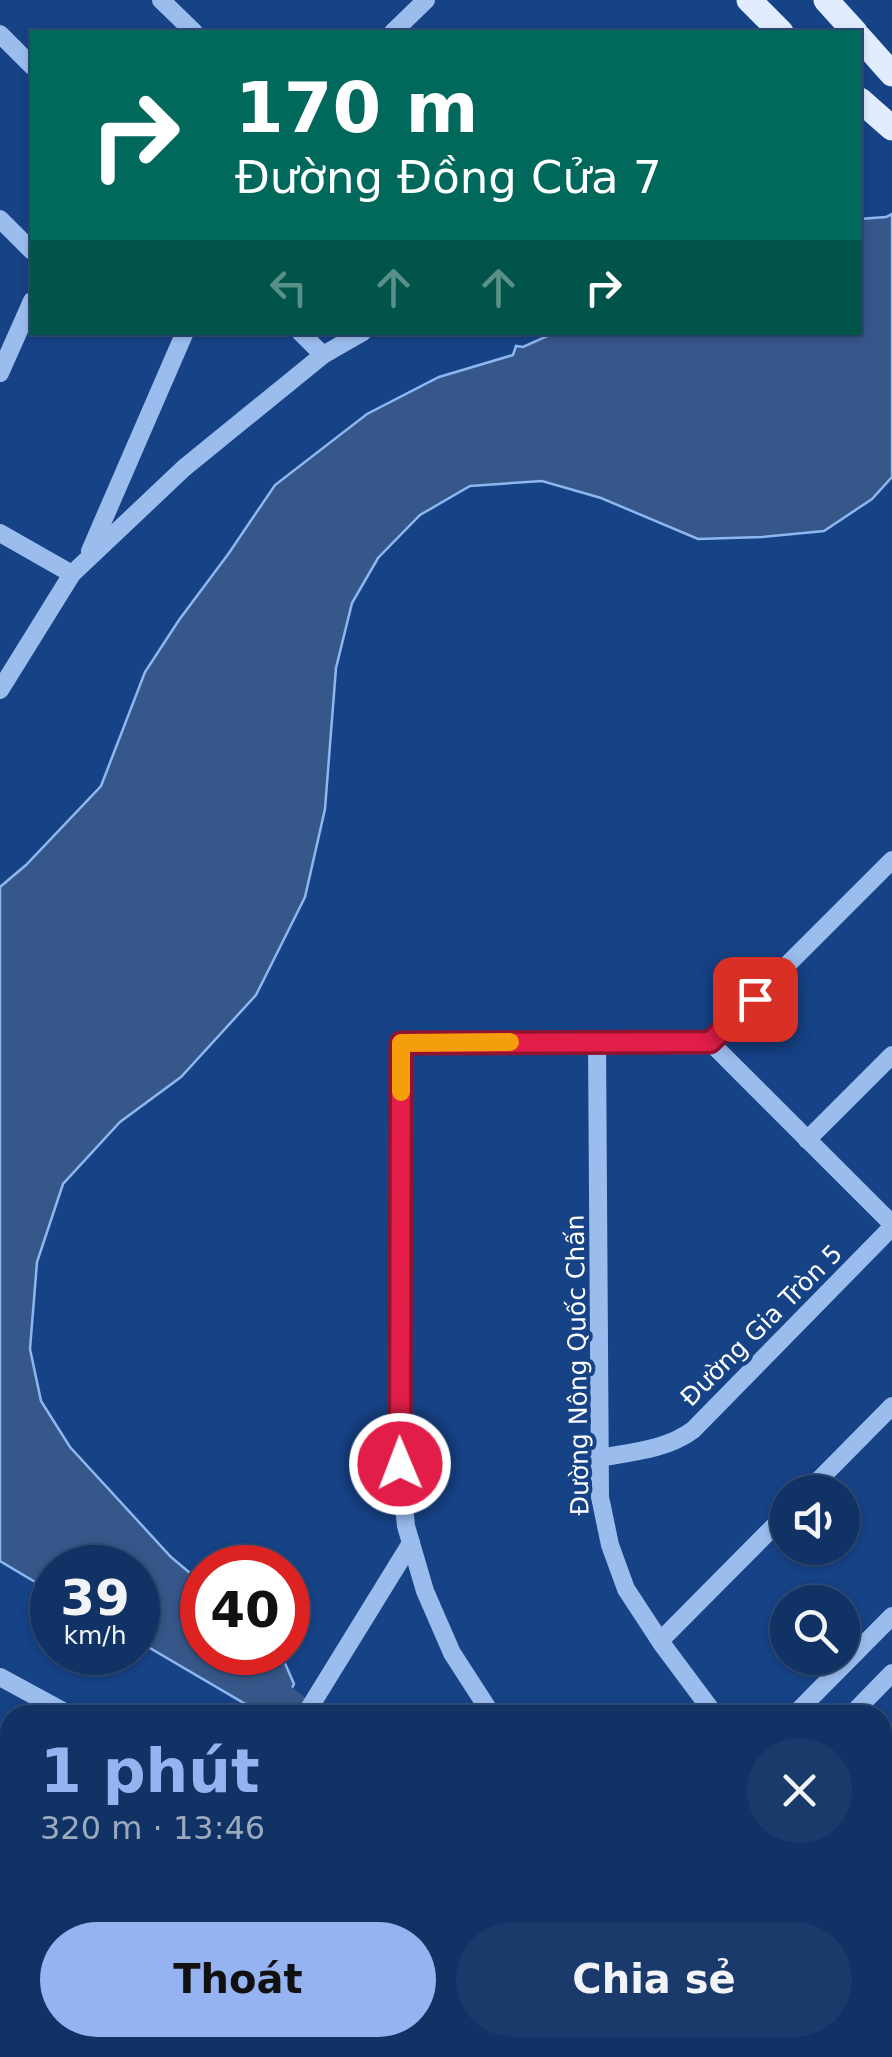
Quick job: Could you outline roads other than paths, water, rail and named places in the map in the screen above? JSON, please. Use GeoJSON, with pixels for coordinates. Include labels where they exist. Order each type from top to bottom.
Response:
{"type":"FeatureCollection","features":[{"type":"Feature","properties":{"kind":"main road"},"geometry":{"type":"LineString","coordinates":[[748,0],[779,30]]}},
{"type":"Feature","properties":{"kind":"main road"},"geometry":{"type":"LineString","coordinates":[[826,0],[853,30]]}},
{"type":"Feature","properties":{"kind":"main road"},"geometry":{"type":"LineString","coordinates":[[862,40],[892,74]]}},
{"type":"Feature","properties":{"kind":"main road"},"geometry":{"type":"LineString","coordinates":[[862,102],[892,128]]}},
{"type":"Feature","properties":{"kind":"street"},"geometry":{"type":"LineString","coordinates":[[161,0],[192,30]]}},
{"type":"Feature","properties":{"kind":"street"},"geometry":{"type":"LineString","coordinates":[[395,30],[426,0]]}},
{"type":"Feature","properties":{"kind":"street"},"geometry":{"type":"LineString","coordinates":[[0,34],[30,64]]}},
{"type":"Feature","properties":{"kind":"street"},"geometry":{"type":"LineString","coordinates":[[0,219],[30,248]]}},
{"type":"Feature","properties":{"kind":"street"},"geometry":{"type":"LineString","coordinates":[[0,373],[30,306]]}},
{"type":"Feature","properties":{"kind":"street"},"geometry":{"type":"LineString","coordinates":[[0,688],[79,567],[184,335]]}},
{"type":"Feature","properties":{"kind":"street"},"geometry":{"type":"LineString","coordinates":[[303,335],[323,355]]}},
{"type":"Feature","properties":{"kind":"street"},"geometry":{"type":"LineString","coordinates":[[79,567],[184,468],[323,355],[359,335]]}},
{"type":"Feature","properties":{"kind":"street"},"geometry":{"type":"LineString","coordinates":[[0,532],[79,567]]}},
{"type":"Feature","properties":{"kind":"street"},"geometry":{"type":"LineString","coordinates":[[486,1705],[452,1653],[406,1526],[399,1406],[401,1043],[710,1042],[892,860]]}},
{"type":"Feature","properties":{"kind":"street","name":"Đường Nông Quốc Chấn"},"geometry":{"type":"LineString","coordinates":[[597,1042],[600,1497],[610,1546],[626,1589],[707,1705]]}},
{"type":"Feature","properties":{"kind":"street"},"geometry":{"type":"LineString","coordinates":[[710,1042],[892,1226]]}},
{"type":"Feature","properties":{"kind":"street"},"geometry":{"type":"LineString","coordinates":[[807,1140],[892,1055]]}},
{"type":"Feature","properties":{"kind":"street","name":"Đường Gia Tròn 5"},"geometry":{"type":"LineString","coordinates":[[599,1458],[654,1448],[693,1430],[892,1226]]}},
{"type":"Feature","properties":{"kind":"street"},"geometry":{"type":"LineString","coordinates":[[823,1475],[892,1406]]}},
{"type":"Feature","properties":{"kind":"street"},"geometry":{"type":"LineString","coordinates":[[660,1642],[770,1530]]}},
{"type":"Feature","properties":{"kind":"street"},"geometry":{"type":"LineString","coordinates":[[311,1705],[411,1543]]}},
{"type":"Feature","properties":{"kind":"street"},"geometry":{"type":"LineString","coordinates":[[804,1705],[892,1616]]}},
{"type":"Feature","properties":{"kind":"street"},"geometry":{"type":"LineString","coordinates":[[861,1705],[892,1673]]}},
{"type":"Feature","properties":{"kind":"street"},"geometry":{"type":"LineString","coordinates":[[0,1676],[52,1705]]}},
{"type":"Feature","properties":{"kind":"water"},"geometry":{"type":"Polygon","coordinates":[[[892,214],[892,477],[872,499],[824,531],[698,539],[601,498],[542,481],[470,486],[420,515],[378,558],[352,603],[336,668],[325,809],[305,897],[256,995],[181,1077],[120,1122],[63,1184],[37,1262],[30,1349],[41,1401],[70,1447],[160,1545],[30,1545],[30,1579],[0,1561],[0,887],[101,786],[145,672],[275,485],[367,414],[439,377],[513,355],[516,346],[523,347],[550,335],[862,335],[862,219],[892,214]]]}},
{"type":"Feature","properties":{"kind":"water"},"geometry":{"type":"Polygon","coordinates":[[[160,1545],[180,1565],[180,1666],[160,1654],[160,1545]]]}},
{"type":"Feature","properties":{"kind":"water"},"geometry":{"type":"Polygon","coordinates":[[[196,1675],[290,1675],[294,1684],[283,1705],[247,1705],[196,1675]]]}},
{"type":"Feature","properties":{"kind":"waterway"},"geometry":{"type":"LineString","coordinates":[[252,1675],[290,1705]]}}]}
